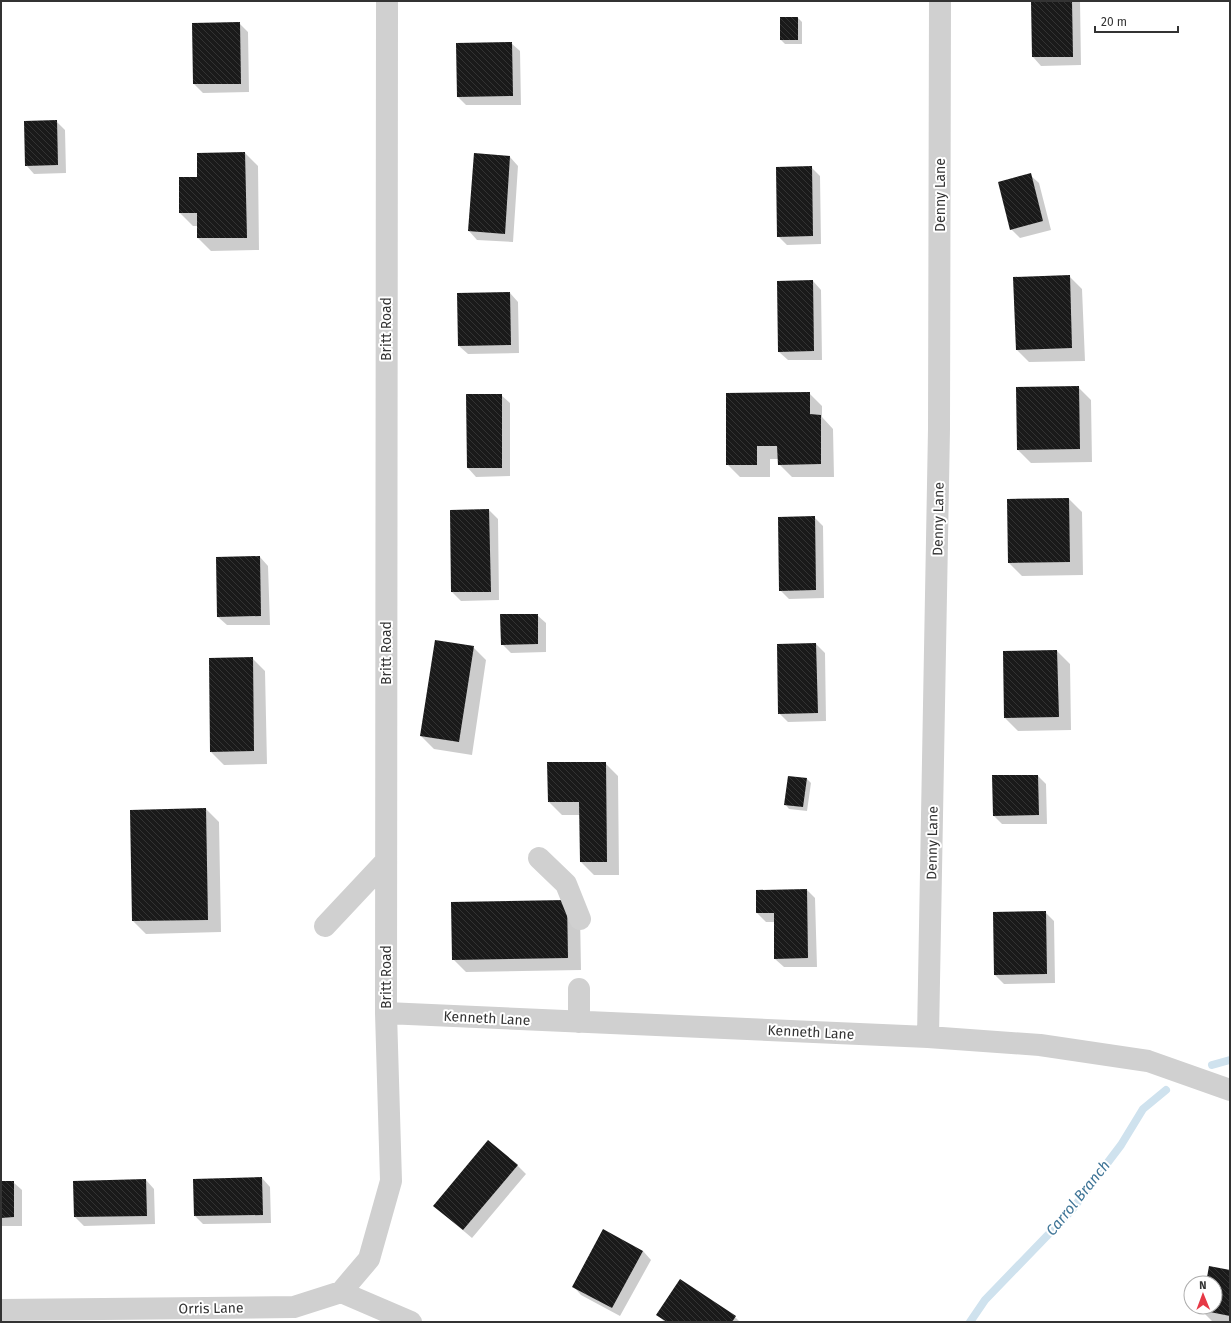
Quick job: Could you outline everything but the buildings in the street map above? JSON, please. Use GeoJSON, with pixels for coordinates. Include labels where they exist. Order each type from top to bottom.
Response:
{"type":"FeatureCollection","features":[{"type":"Feature","properties":{"kind":"street","name":"Britt Road"},"geometry":{"type":"LineString","coordinates":[[341,1292],[369,1259],[391,1181],[386,1013],[387,1]]}},
{"type":"Feature","properties":{"kind":"street","name":"Denny Lane"},"geometry":{"type":"LineString","coordinates":[[928,1037],[939,429],[940,1]]}},
{"type":"Feature","properties":{"kind":"street"},"geometry":{"type":"LineString","coordinates":[[539,858],[566,884],[580,919]]}},
{"type":"Feature","properties":{"kind":"street"},"geometry":{"type":"LineString","coordinates":[[325,926],[386,861]]}},
{"type":"Feature","properties":{"kind":"street"},"geometry":{"type":"LineString","coordinates":[[579,989],[579,1022]]}},
{"type":"Feature","properties":{"kind":"street","name":"Kenneth Lane"},"geometry":{"type":"LineString","coordinates":[[386,1013],[928,1037],[1040,1045],[1148,1061],[1230,1090]]}},
{"type":"Feature","properties":{"kind":"street"},"geometry":{"type":"LineString","coordinates":[[341,1292],[411,1322]]}},
{"type":"Feature","properties":{"kind":"street","name":"Orris Lane"},"geometry":{"type":"LineString","coordinates":[[1,1310],[114,1316],[294,1307],[341,1292]]}},
{"type":"Feature","properties":{"kind":"waterway"},"geometry":{"type":"LineString","coordinates":[[1212,1065],[1230,1060]]}},
{"type":"Feature","properties":{"kind":"waterway","name":"Carrol Branch"},"geometry":{"type":"LineString","coordinates":[[970,1322],[985,1300],[1071,1211],[1121,1145],[1143,1109],[1166,1090]]}}]}
